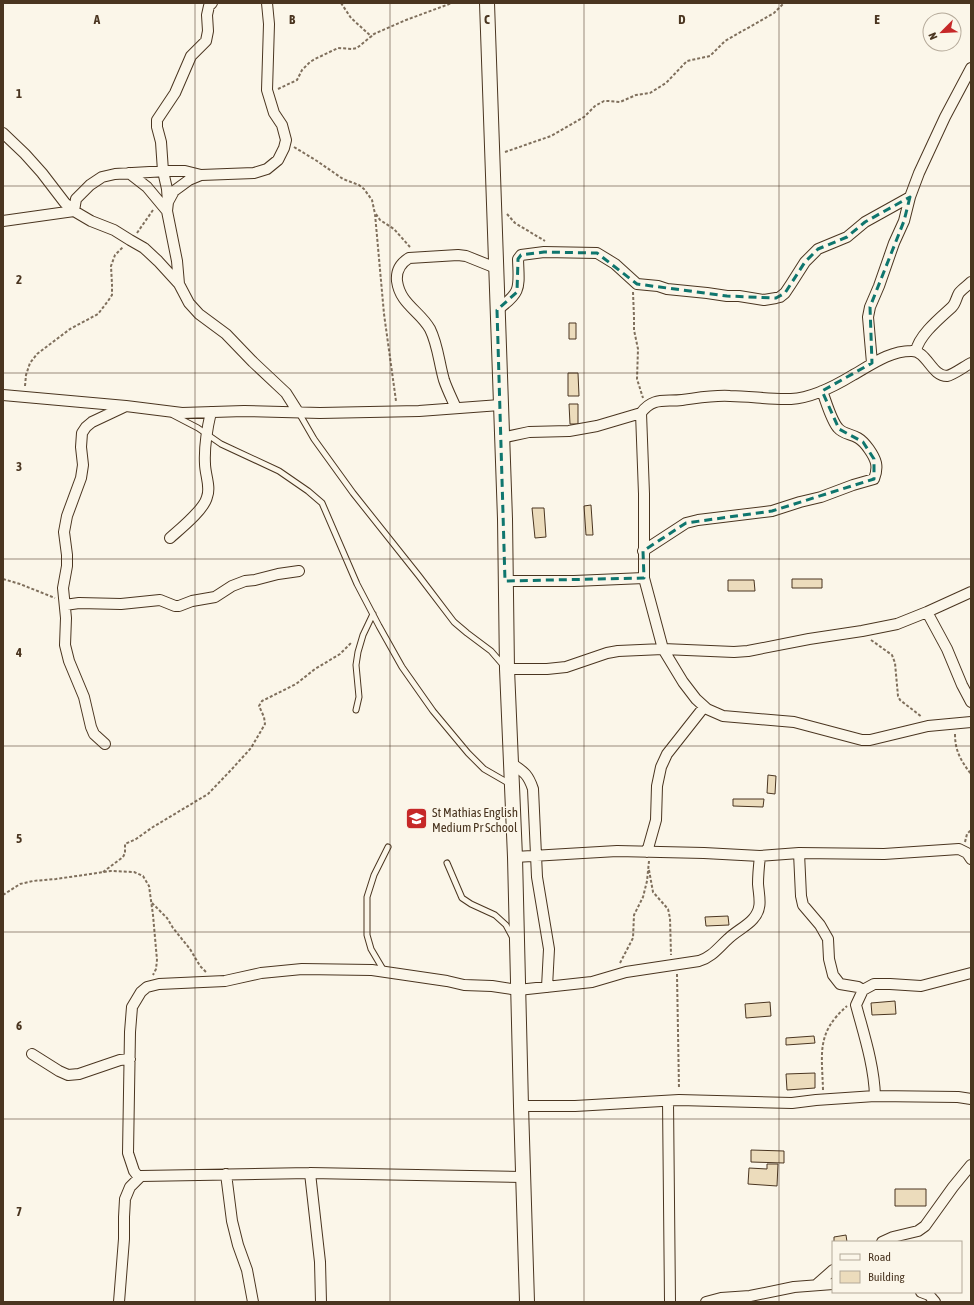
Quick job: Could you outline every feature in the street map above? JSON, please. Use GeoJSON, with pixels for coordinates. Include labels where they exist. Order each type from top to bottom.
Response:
{"type":"FeatureCollection","features":[{"type":"Feature","properties":{"kind":"main road"},"geometry":{"type":"LineString","coordinates":[[487,3],[498,310],[507,669],[515,857],[527,1302]]}},
{"type":"Feature","properties":{"kind":"street"},"geometry":{"type":"LineString","coordinates":[[179,284],[177,261],[164,205],[167,189],[157,120],[175,93],[191,56],[206,41],[208,31],[207,15],[209,6],[212,3]]}},
{"type":"Feature","properties":{"kind":"street"},"geometry":{"type":"LineString","coordinates":[[74,211],[76,199],[90,185],[102,178],[115,174],[164,171],[185,171],[201,174],[254,173],[267,169],[278,160],[286,140],[282,125],[274,112],[268,94],[267,66],[269,24],[267,3]]}},
{"type":"Feature","properties":{"kind":"street"},"geometry":{"type":"LineString","coordinates":[[872,363],[868,317],[870,307],[894,243],[904,221],[910,197],[919,172],[945,117],[971,68]]}},
{"type":"Feature","properties":{"kind":"street"},"geometry":{"type":"LineString","coordinates":[[3,133],[42,172],[65,203],[74,211],[91,221],[114,230],[144,248],[158,261],[179,284],[188,303],[199,314],[226,334],[286,393],[298,412]]}},
{"type":"Feature","properties":{"kind":"street"},"geometry":{"type":"LineString","coordinates":[[129,173],[147,187],[164,205]]}},
{"type":"Feature","properties":{"kind":"street"},"geometry":{"type":"LineString","coordinates":[[164,205],[174,190],[201,174]]}},
{"type":"Feature","properties":{"kind":"street"},"geometry":{"type":"LineString","coordinates":[[498,310],[510,301],[517,292],[519,282],[518,259],[521,255],[544,252],[597,253],[615,264],[636,284],[658,286],[667,290],[739,296],[764,300],[780,297],[791,284],[812,253],[847,237],[865,222],[910,197]]}},
{"type":"Feature","properties":{"kind":"street"},"geometry":{"type":"LineString","coordinates":[[3,220],[74,211]]}},
{"type":"Feature","properties":{"kind":"street"},"geometry":{"type":"LineString","coordinates":[[456,408],[444,381],[437,349],[430,329],[422,318],[406,303],[398,286],[398,269],[409,258],[458,254],[496,268]]}},
{"type":"Feature","properties":{"kind":"street"},"geometry":{"type":"LineString","coordinates":[[916,351],[926,333],[952,307],[960,293],[971,282]]}},
{"type":"Feature","properties":{"kind":"street"},"geometry":{"type":"LineString","coordinates":[[501,438],[529,432],[569,431],[597,426],[643,410],[654,402],[714,395],[792,399],[822,391],[852,376],[872,363],[892,355],[911,351],[916,351],[941,374],[948,376],[971,363]]}},
{"type":"Feature","properties":{"kind":"street"},"geometry":{"type":"LineString","coordinates":[[643,551],[686,524],[698,520],[772,511],[821,497],[874,478],[876,464],[874,459],[863,442],[839,429],[835,424],[822,391]]}},
{"type":"Feature","properties":{"kind":"street"},"geometry":{"type":"LineString","coordinates":[[3,395],[182,412],[398,412],[500,405]]}},
{"type":"Feature","properties":{"kind":"street"},"geometry":{"type":"LineString","coordinates":[[105,744],[94,734],[91,728],[84,697],[69,661],[65,645],[66,618],[63,588],[67,554],[64,532],[67,516],[81,478],[83,465],[81,447],[82,433],[92,422],[126,406]]}},
{"type":"Feature","properties":{"kind":"street"},"geometry":{"type":"LineString","coordinates":[[643,410],[644,578],[663,649],[683,682],[704,707],[723,716],[794,722],[862,740],[870,740],[928,726],[971,722]]}},
{"type":"Feature","properties":{"kind":"street"},"geometry":{"type":"LineString","coordinates":[[170,538],[195,515],[207,498],[208,490],[205,463],[206,434],[211,412]]}},
{"type":"Feature","properties":{"kind":"street"},"geometry":{"type":"LineString","coordinates":[[65,603],[120,604],[160,600],[175,606],[179,606],[192,601],[215,597],[232,586],[244,581],[299,571]]}},
{"type":"Feature","properties":{"kind":"street"},"geometry":{"type":"LineString","coordinates":[[505,581],[574,581],[644,578]]}},
{"type":"Feature","properties":{"kind":"street"},"geometry":{"type":"LineString","coordinates":[[507,669],[554,668],[572,665],[607,653],[663,649],[734,652],[748,651],[897,624],[971,592]]}},
{"type":"Feature","properties":{"kind":"street"},"geometry":{"type":"LineString","coordinates":[[927,612],[947,649],[971,702]]}},
{"type":"Feature","properties":{"kind":"street"},"geometry":{"type":"LineString","coordinates":[[648,852],[656,820],[657,786],[661,766],[670,748],[704,707]]}},
{"type":"Feature","properties":{"kind":"street"},"geometry":{"type":"LineString","coordinates":[[511,763],[525,772],[530,779],[533,789],[537,877],[549,950],[547,987]]}},
{"type":"Feature","properties":{"kind":"street"},"geometry":{"type":"LineString","coordinates":[[515,857],[617,851],[760,856],[799,853],[884,854],[959,849],[967,853],[971,859]]}},
{"type":"Feature","properties":{"kind":"street"},"geometry":{"type":"LineString","coordinates":[[799,853],[801,896],[803,905],[820,925],[828,939],[829,959],[833,975],[840,984],[858,987],[862,992]]}},
{"type":"Feature","properties":{"kind":"street"},"geometry":{"type":"LineString","coordinates":[[523,1177],[310,1173],[137,1175],[134,1171],[128,1153],[130,1032],[132,1007],[141,992],[147,987],[159,984],[236,979],[275,971],[302,969],[385,971],[464,985],[492,986],[518,990],[592,982],[626,972],[699,961],[707,958],[730,937],[752,920],[759,909],[760,904],[758,885],[760,856]]}},
{"type":"Feature","properties":{"kind":"street"},"geometry":{"type":"LineString","coordinates":[[874,1096],[874,1079],[856,1005],[862,992],[874,984],[921,986],[971,973]]}},
{"type":"Feature","properties":{"kind":"street"},"geometry":{"type":"LineString","coordinates":[[32,1054],[68,1075],[79,1074],[120,1060],[130,1059]]}},
{"type":"Feature","properties":{"kind":"street"},"geometry":{"type":"LineString","coordinates":[[521,1106],[575,1106],[679,1100],[779,1103],[874,1096],[958,1097],[971,1099]]}},
{"type":"Feature","properties":{"kind":"street"},"geometry":{"type":"LineString","coordinates":[[668,1101],[670,1302]]}},
{"type":"Feature","properties":{"kind":"street"},"geometry":{"type":"LineString","coordinates":[[884,1241],[893,1237],[918,1231],[925,1226],[953,1187],[971,1166]]}},
{"type":"Feature","properties":{"kind":"street"},"geometry":{"type":"LineString","coordinates":[[310,1173],[320,1262],[322,1302]]}},
{"type":"Feature","properties":{"kind":"street"},"geometry":{"type":"LineString","coordinates":[[226,1174],[232,1221],[238,1245],[247,1270],[253,1302]]}},
{"type":"Feature","properties":{"kind":"street"},"geometry":{"type":"LineString","coordinates":[[118,1302],[124,1239],[125,1199],[130,1187],[141,1176]]}},
{"type":"Feature","properties":{"kind":"street"},"geometry":{"type":"LineString","coordinates":[[816,1285],[832,1271]]}},
{"type":"Feature","properties":{"kind":"street"},"geometry":{"type":"LineString","coordinates":[[706,1302],[721,1298],[757,1295],[794,1287],[832,1284]]}},
{"type":"Feature","properties":{"kind":"street"},"geometry":{"type":"LineString","coordinates":[[924,1293],[929,1295],[935,1302]]}},
{"type":"Feature","properties":{"kind":"lane"},"geometry":{"type":"LineString","coordinates":[[165,410],[198,428],[221,444],[297,482],[322,503],[357,584],[402,667],[433,711],[468,754],[484,769],[512,785]]}},
{"type":"Feature","properties":{"kind":"lane"},"geometry":{"type":"LineString","coordinates":[[298,412],[317,444],[353,493],[454,622],[491,651],[507,669]]}},
{"type":"Feature","properties":{"kind":"lane"},"geometry":{"type":"LineString","coordinates":[[356,710],[359,697],[356,665],[358,652],[363,635],[373,614]]}},
{"type":"Feature","properties":{"kind":"lane"},"geometry":{"type":"LineString","coordinates":[[385,971],[376,960],[367,935],[367,897],[374,875],[388,847]]}},
{"type":"Feature","properties":{"kind":"lane"},"geometry":{"type":"LineString","coordinates":[[447,863],[462,898],[471,904],[495,915],[506,925],[517,945]]}},
{"type":"Feature","properties":{"kind":"path"},"geometry":{"type":"LineString","coordinates":[[341,3],[351,18],[372,37]]}},
{"type":"Feature","properties":{"kind":"path"},"geometry":{"type":"LineString","coordinates":[[268,94],[297,80],[302,70],[310,62],[338,48],[352,50],[372,37],[406,20],[452,3]]}},
{"type":"Feature","properties":{"kind":"path"},"geometry":{"type":"LineString","coordinates":[[492,156],[551,136],[584,118],[595,106],[604,102],[620,102],[636,95],[650,93],[666,83],[687,61],[710,56],[725,41],[774,13],[784,3]]}},
{"type":"Feature","properties":{"kind":"path"},"geometry":{"type":"LineString","coordinates":[[286,140],[296,149],[317,161],[343,180],[359,185],[372,200],[376,214],[384,314],[398,412]]}},
{"type":"Feature","properties":{"kind":"path"},"geometry":{"type":"LineString","coordinates":[[494,195],[515,223],[548,243]]}},
{"type":"Feature","properties":{"kind":"path"},"geometry":{"type":"LineString","coordinates":[[25,398],[26,376],[30,363],[37,354],[70,329],[98,314],[112,295],[111,266],[113,258],[164,205]]}},
{"type":"Feature","properties":{"kind":"path"},"geometry":{"type":"LineString","coordinates":[[376,214],[380,220],[394,229],[405,244],[421,257]]}},
{"type":"Feature","properties":{"kind":"path"},"geometry":{"type":"LineString","coordinates":[[633,281],[634,330],[638,349],[636,379],[642,392],[643,410]]}},
{"type":"Feature","properties":{"kind":"path"},"geometry":{"type":"LineString","coordinates":[[3,579],[20,584],[65,603]]}},
{"type":"Feature","properties":{"kind":"path"},"geometry":{"type":"LineString","coordinates":[[862,631],[870,640],[892,655],[896,663],[897,689],[900,700],[920,715],[928,726]]}},
{"type":"Feature","properties":{"kind":"path"},"geometry":{"type":"LineString","coordinates":[[103,872],[123,857],[125,853],[125,844],[208,794],[232,769],[251,748],[264,724],[264,717],[259,706],[262,701],[296,684],[315,669],[340,654],[349,644],[363,635]]}},
{"type":"Feature","properties":{"kind":"path"},"geometry":{"type":"LineString","coordinates":[[956,723],[955,745],[965,766],[971,774]]}},
{"type":"Feature","properties":{"kind":"path"},"geometry":{"type":"LineString","coordinates":[[612,976],[622,961],[633,938],[634,915],[643,897],[647,881],[648,852]]}},
{"type":"Feature","properties":{"kind":"path"},"geometry":{"type":"LineString","coordinates":[[648,867],[652,892],[668,909],[670,918],[674,965],[679,1100]]}},
{"type":"Feature","properties":{"kind":"path"},"geometry":{"type":"LineString","coordinates":[[3,895],[20,884],[33,881],[111,871],[134,872],[143,876],[149,886],[152,903],[157,960],[156,969],[147,987]]}},
{"type":"Feature","properties":{"kind":"path"},"geometry":{"type":"LineString","coordinates":[[152,903],[167,918],[190,949],[200,966],[208,973],[212,981]]}},
{"type":"Feature","properties":{"kind":"path"},"geometry":{"type":"LineString","coordinates":[[823,1100],[823,1038],[833,1020],[862,992]]}},
{"type":"Feature","properties":{"kind":"highlighted area"},"geometry":{"type":"Polygon","coordinates":[[[910,197],[904,221],[870,307],[872,363],[822,391],[839,429],[863,442],[874,459],[874,479],[772,511],[686,523],[643,551],[644,578],[505,581],[497,310],[517,292],[518,259],[521,255],[544,252],[597,253],[637,284],[727,296],[776,298],[785,293],[805,262],[818,249],[847,237],[865,222],[910,197]]]}},
{"type":"Feature","properties":{"kind":"building"},"geometry":{"type":"Polygon","coordinates":[[[569,323],[576,323],[576,339],[569,339],[569,323]]]}},
{"type":"Feature","properties":{"kind":"building"},"geometry":{"type":"Polygon","coordinates":[[[568,373],[578,373],[579,396],[568,396],[568,373]]]}},
{"type":"Feature","properties":{"kind":"building"},"geometry":{"type":"Polygon","coordinates":[[[569,404],[578,404],[578,424],[570,424],[569,404]]]}},
{"type":"Feature","properties":{"kind":"building"},"geometry":{"type":"Polygon","coordinates":[[[591,505],[593,535],[586,535],[584,506],[591,505]]]}},
{"type":"Feature","properties":{"kind":"building"},"geometry":{"type":"Polygon","coordinates":[[[532,508],[544,508],[546,537],[535,538],[532,508]]]}},
{"type":"Feature","properties":{"kind":"building"},"geometry":{"type":"Polygon","coordinates":[[[792,579],[822,579],[822,588],[792,588],[792,579]]]}},
{"type":"Feature","properties":{"kind":"building"},"geometry":{"type":"Polygon","coordinates":[[[728,580],[754,580],[755,591],[728,591],[728,580]]]}},
{"type":"Feature","properties":{"kind":"building"},"geometry":{"type":"Polygon","coordinates":[[[768,775],[776,776],[775,794],[767,793],[768,775]]]}},
{"type":"Feature","properties":{"kind":"building"},"geometry":{"type":"Polygon","coordinates":[[[733,799],[764,799],[763,807],[733,806],[733,799]]]}},
{"type":"Feature","properties":{"kind":"building"},"geometry":{"type":"Polygon","coordinates":[[[728,916],[729,925],[706,926],[705,917],[728,916]]]}},
{"type":"Feature","properties":{"kind":"building"},"geometry":{"type":"Polygon","coordinates":[[[895,1001],[896,1014],[872,1015],[871,1003],[895,1001]]]}},
{"type":"Feature","properties":{"kind":"building"},"geometry":{"type":"Polygon","coordinates":[[[770,1002],[771,1016],[746,1018],[745,1004],[770,1002]]]}},
{"type":"Feature","properties":{"kind":"building"},"geometry":{"type":"Polygon","coordinates":[[[814,1036],[815,1043],[786,1045],[786,1038],[814,1036]]]}},
{"type":"Feature","properties":{"kind":"building"},"geometry":{"type":"Polygon","coordinates":[[[815,1073],[815,1088],[787,1090],[786,1074],[815,1073]]]}},
{"type":"Feature","properties":{"kind":"building"},"geometry":{"type":"Polygon","coordinates":[[[751,1150],[784,1151],[784,1163],[751,1162],[751,1150]]]}},
{"type":"Feature","properties":{"kind":"building"},"geometry":{"type":"Polygon","coordinates":[[[767,1164],[778,1164],[777,1186],[748,1184],[749,1168],[767,1169],[767,1164]]]}},
{"type":"Feature","properties":{"kind":"building"},"geometry":{"type":"Polygon","coordinates":[[[895,1189],[926,1189],[926,1206],[895,1206],[895,1189]]]}},
{"type":"Feature","properties":{"kind":"building"},"geometry":{"type":"Polygon","coordinates":[[[846,1235],[847,1241],[834,1241],[834,1237],[846,1235]]]}},
{"type":"Feature","properties":{"kind":"place","name":"St Mathias English Medium Pr School"},"geometry":{"type":"Point","coordinates":[417,819]}}]}
